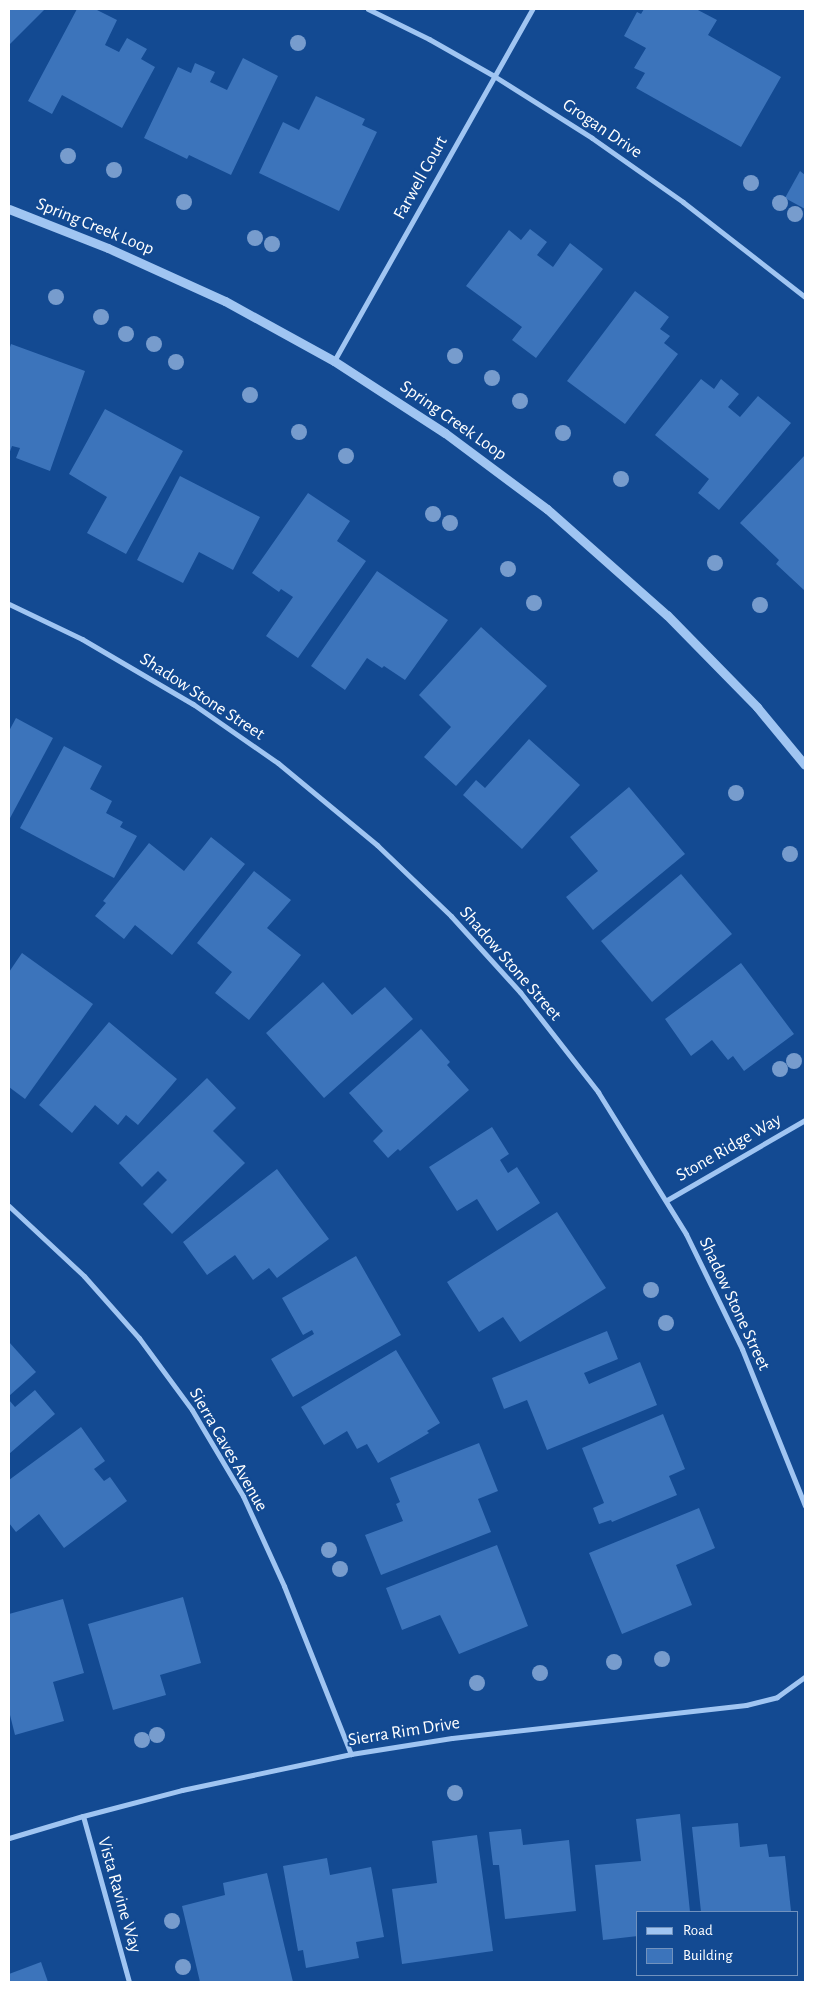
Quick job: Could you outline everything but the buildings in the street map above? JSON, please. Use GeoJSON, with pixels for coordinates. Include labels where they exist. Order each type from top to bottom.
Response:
{"type":"FeatureCollection","features":[{"type":"Feature","properties":{"kind":"street","name":"Grogan Drive"},"geometry":{"type":"LineString","coordinates":[[368,9],[429,39],[494,76],[592,138],[683,202],[805,297]]}},
{"type":"Feature","properties":{"kind":"street","name":"Farwell Court"},"geometry":{"type":"LineString","coordinates":[[334,361],[532,9]]}},
{"type":"Feature","properties":{"kind":"street","name":"Spring Creek Loop"},"geometry":{"type":"LineString","coordinates":[[9,209],[108,248],[225,301],[334,361],[445,433],[547,509],[667,615],[757,707],[805,765]]}},
{"type":"Feature","properties":{"kind":"street","name":"Shadow Stone Street"},"geometry":{"type":"LineString","coordinates":[[9,604],[82,639],[193,704],[278,763],[377,845],[451,916],[520,992],[598,1092],[667,1200],[742,1349],[805,1506]]}},
{"type":"Feature","properties":{"kind":"street","name":"Stone Ridge Way"},"geometry":{"type":"LineString","coordinates":[[667,1200],[805,1120]]}},
{"type":"Feature","properties":{"kind":"street","name":"Sierra Caves Avenue"},"geometry":{"type":"LineString","coordinates":[[9,1206],[84,1276],[139,1338],[192,1410],[243,1496],[284,1586],[351,1754]]}},
{"type":"Feature","properties":{"kind":"street","name":"Sierra Rim Drive"},"geometry":{"type":"LineString","coordinates":[[9,1838],[182,1790],[351,1754],[452,1738],[746,1705],[777,1697],[805,1677]]}},
{"type":"Feature","properties":{"kind":"street","name":"Vista Ravine Way"},"geometry":{"type":"LineString","coordinates":[[83,1816],[129,1982]]}}]}
